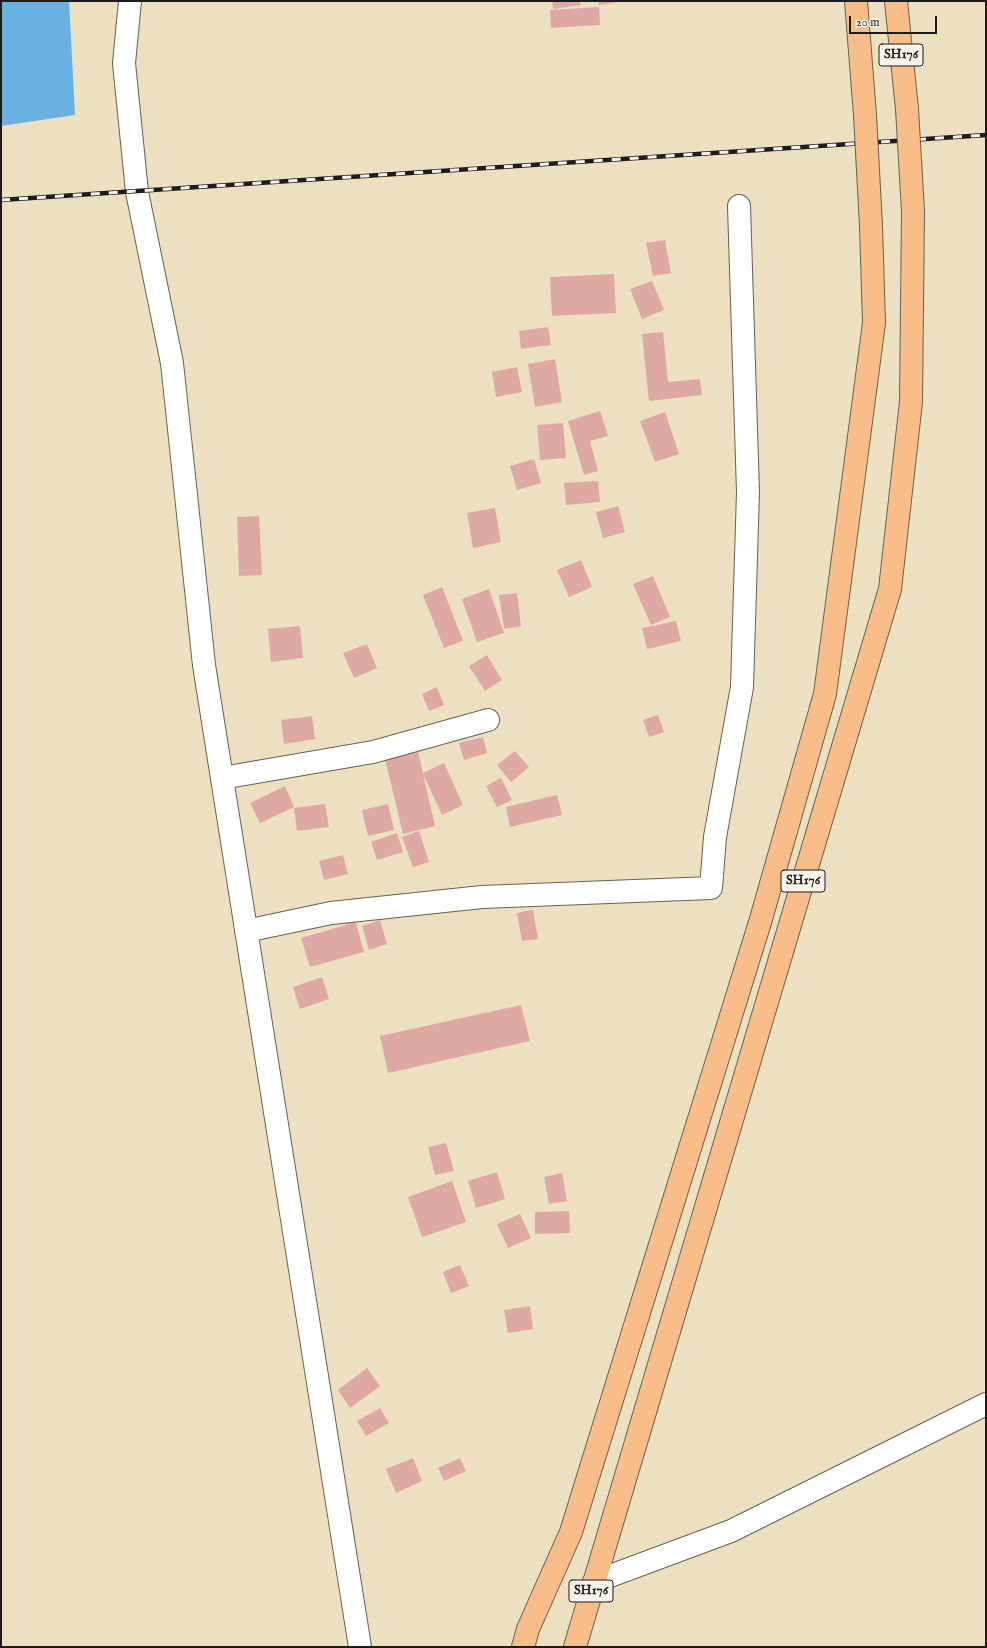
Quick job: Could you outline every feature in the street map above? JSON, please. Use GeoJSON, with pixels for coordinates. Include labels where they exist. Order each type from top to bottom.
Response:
{"type":"FeatureCollection","features":[{"type":"Feature","properties":{"kind":"main road"},"geometry":{"type":"LineString","coordinates":[[523,1647],[528,1629],[571,1532],[761,919],[825,694],[874,323],[865,115],[856,1]]}},
{"type":"Feature","properties":{"kind":"main road","name":"SH176"},"geometry":{"type":"LineString","coordinates":[[575,1647],[890,589],[911,402],[913,211],[906,109],[896,1]]}},
{"type":"Feature","properties":{"kind":"street"},"geometry":{"type":"LineString","coordinates":[[130,1],[124,63],[137,192],[172,363],[204,665],[360,1647]]}},
{"type":"Feature","properties":{"kind":"street"},"geometry":{"type":"LineString","coordinates":[[246,931],[331,912],[482,897],[711,888],[715,837],[742,687],[748,492],[740,206]]}},
{"type":"Feature","properties":{"kind":"street"},"geometry":{"type":"LineString","coordinates":[[222,778],[373,752],[488,720]]}},
{"type":"Feature","properties":{"kind":"street"},"geometry":{"type":"LineString","coordinates":[[594,1582],[730,1531],[986,1404]]}},
{"type":"Feature","properties":{"kind":"water"},"geometry":{"type":"Polygon","coordinates":[[[1,1],[69,1],[75,115],[1,126],[1,1]]]}},
{"type":"Feature","properties":{"kind":"building"},"geometry":{"type":"Polygon","coordinates":[[[552,1],[580,1],[581,5],[553,9],[552,1]]]}},
{"type":"Feature","properties":{"kind":"building"},"geometry":{"type":"Polygon","coordinates":[[[598,1],[618,1],[618,2],[599,5],[598,1]]]}},
{"type":"Feature","properties":{"kind":"building"},"geometry":{"type":"Polygon","coordinates":[[[599,7],[600,25],[551,28],[550,10],[599,7]]]}},
{"type":"Feature","properties":{"kind":"building"},"geometry":{"type":"Polygon","coordinates":[[[665,240],[671,273],[653,276],[646,243],[665,240]]]}},
{"type":"Feature","properties":{"kind":"building"},"geometry":{"type":"Polygon","coordinates":[[[614,274],[616,313],[552,316],[550,277],[614,274]]]}},
{"type":"Feature","properties":{"kind":"building"},"geometry":{"type":"Polygon","coordinates":[[[652,281],[664,310],[642,319],[630,289],[652,281]]]}},
{"type":"Feature","properties":{"kind":"building"},"geometry":{"type":"Polygon","coordinates":[[[548,327],[551,345],[521,349],[519,331],[548,327]]]}},
{"type":"Feature","properties":{"kind":"building"},"geometry":{"type":"Polygon","coordinates":[[[663,332],[668,382],[700,379],[702,395],[649,401],[642,334],[663,332]]]}},
{"type":"Feature","properties":{"kind":"building"},"geometry":{"type":"Polygon","coordinates":[[[555,359],[562,402],[535,407],[528,364],[555,359]]]}},
{"type":"Feature","properties":{"kind":"building"},"geometry":{"type":"Polygon","coordinates":[[[517,367],[522,392],[496,397],[492,372],[517,367]]]}},
{"type":"Feature","properties":{"kind":"building"},"geometry":{"type":"Polygon","coordinates":[[[600,411],[608,436],[590,441],[598,471],[584,475],[568,421],[600,411]]]}},
{"type":"Feature","properties":{"kind":"building"},"geometry":{"type":"Polygon","coordinates":[[[665,412],[679,454],[655,462],[640,421],[665,412]]]}},
{"type":"Feature","properties":{"kind":"building"},"geometry":{"type":"Polygon","coordinates":[[[563,423],[566,458],[540,460],[537,425],[563,423]]]}},
{"type":"Feature","properties":{"kind":"building"},"geometry":{"type":"Polygon","coordinates":[[[534,459],[541,483],[517,490],[510,466],[534,459]]]}},
{"type":"Feature","properties":{"kind":"building"},"geometry":{"type":"Polygon","coordinates":[[[598,481],[600,502],[566,505],[564,483],[598,481]]]}},
{"type":"Feature","properties":{"kind":"building"},"geometry":{"type":"Polygon","coordinates":[[[618,506],[625,532],[603,538],[596,512],[618,506]]]}},
{"type":"Feature","properties":{"kind":"building"},"geometry":{"type":"Polygon","coordinates":[[[495,508],[501,542],[473,548],[467,513],[495,508]]]}},
{"type":"Feature","properties":{"kind":"building"},"geometry":{"type":"Polygon","coordinates":[[[259,516],[262,575],[239,576],[237,517],[259,516]]]}},
{"type":"Feature","properties":{"kind":"building"},"geometry":{"type":"Polygon","coordinates":[[[581,560],[592,587],[569,597],[557,570],[581,560]]]}},
{"type":"Feature","properties":{"kind":"building"},"geometry":{"type":"Polygon","coordinates":[[[653,576],[670,617],[651,625],[633,584],[653,576]]]}},
{"type":"Feature","properties":{"kind":"building"},"geometry":{"type":"Polygon","coordinates":[[[442,587],[463,641],[444,648],[423,595],[442,587]]]}},
{"type":"Feature","properties":{"kind":"building"},"geometry":{"type":"Polygon","coordinates":[[[489,589],[504,633],[477,642],[462,599],[489,589]]]}},
{"type":"Feature","properties":{"kind":"building"},"geometry":{"type":"Polygon","coordinates":[[[517,593],[521,626],[504,629],[499,595],[517,593]]]}},
{"type":"Feature","properties":{"kind":"building"},"geometry":{"type":"Polygon","coordinates":[[[676,621],[681,641],[647,649],[642,628],[676,621]]]}},
{"type":"Feature","properties":{"kind":"building"},"geometry":{"type":"Polygon","coordinates":[[[300,626],[303,658],[271,662],[268,629],[300,626]]]}},
{"type":"Feature","properties":{"kind":"building"},"geometry":{"type":"Polygon","coordinates":[[[367,644],[377,668],[354,678],[343,653],[367,644]]]}},
{"type":"Feature","properties":{"kind":"building"},"geometry":{"type":"Polygon","coordinates":[[[487,655],[502,680],[485,691],[469,666],[487,655]]]}},
{"type":"Feature","properties":{"kind":"building"},"geometry":{"type":"Polygon","coordinates":[[[437,687],[444,705],[429,711],[422,694],[437,687]]]}},
{"type":"Feature","properties":{"kind":"building"},"geometry":{"type":"Polygon","coordinates":[[[658,715],[664,732],[649,737],[643,720],[658,715]]]}},
{"type":"Feature","properties":{"kind":"building"},"geometry":{"type":"Polygon","coordinates":[[[312,716],[315,739],[284,744],[281,720],[312,716]]]}},
{"type":"Feature","properties":{"kind":"building"},"geometry":{"type":"Polygon","coordinates":[[[483,737],[487,753],[464,760],[459,743],[483,737]]]}},
{"type":"Feature","properties":{"kind":"building"},"geometry":{"type":"Polygon","coordinates":[[[515,751],[529,767],[511,782],[497,765],[515,751]]]}},
{"type":"Feature","properties":{"kind":"building"},"geometry":{"type":"Polygon","coordinates":[[[418,752],[423,773],[444,763],[463,805],[442,815],[423,774],[435,826],[403,834],[385,759],[418,752]]]}},
{"type":"Feature","properties":{"kind":"building"},"geometry":{"type":"Polygon","coordinates":[[[501,778],[512,800],[497,807],[486,786],[501,778]]]}},
{"type":"Feature","properties":{"kind":"building"},"geometry":{"type":"Polygon","coordinates":[[[285,786],[294,807],[260,823],[250,803],[285,786]]]}},
{"type":"Feature","properties":{"kind":"building"},"geometry":{"type":"Polygon","coordinates":[[[557,795],[562,815],[510,827],[506,807],[557,795]]]}},
{"type":"Feature","properties":{"kind":"building"},"geometry":{"type":"Polygon","coordinates":[[[325,804],[329,827],[297,831],[294,808],[325,804]]]}},
{"type":"Feature","properties":{"kind":"building"},"geometry":{"type":"Polygon","coordinates":[[[388,804],[394,830],[368,836],[362,810],[388,804]]]}},
{"type":"Feature","properties":{"kind":"building"},"geometry":{"type":"Polygon","coordinates":[[[419,831],[429,862],[413,867],[402,837],[419,831]]]}},
{"type":"Feature","properties":{"kind":"building"},"geometry":{"type":"Polygon","coordinates":[[[397,833],[403,852],[377,860],[371,842],[397,833]]]}},
{"type":"Feature","properties":{"kind":"building"},"geometry":{"type":"Polygon","coordinates":[[[343,855],[348,874],[324,880],[319,861],[343,855]]]}},
{"type":"Feature","properties":{"kind":"building"},"geometry":{"type":"Polygon","coordinates":[[[533,910],[538,939],[522,941],[517,913],[533,910]]]}},
{"type":"Feature","properties":{"kind":"building"},"geometry":{"type":"Polygon","coordinates":[[[355,920],[364,952],[310,967],[301,938],[346,925],[345,923],[355,920]]]}},
{"type":"Feature","properties":{"kind":"building"},"geometry":{"type":"Polygon","coordinates":[[[380,920],[387,944],[369,950],[362,926],[380,920]]]}},
{"type":"Feature","properties":{"kind":"building"},"geometry":{"type":"Polygon","coordinates":[[[322,977],[329,999],[300,1009],[293,987],[322,977]]]}},
{"type":"Feature","properties":{"kind":"building"},"geometry":{"type":"Polygon","coordinates":[[[521,1005],[530,1041],[388,1073],[380,1036],[521,1005]]]}},
{"type":"Feature","properties":{"kind":"building"},"geometry":{"type":"Polygon","coordinates":[[[446,1143],[454,1171],[435,1175],[428,1147],[446,1143]]]}},
{"type":"Feature","properties":{"kind":"building"},"geometry":{"type":"Polygon","coordinates":[[[497,1172],[505,1199],[476,1208],[468,1181],[497,1172]]]}},
{"type":"Feature","properties":{"kind":"building"},"geometry":{"type":"Polygon","coordinates":[[[562,1173],[567,1201],[549,1204],[544,1177],[562,1173]]]}},
{"type":"Feature","properties":{"kind":"building"},"geometry":{"type":"Polygon","coordinates":[[[452,1181],[466,1222],[422,1237],[408,1197],[452,1181]]]}},
{"type":"Feature","properties":{"kind":"building"},"geometry":{"type":"Polygon","coordinates":[[[569,1211],[570,1233],[535,1234],[535,1212],[569,1211]]]}},
{"type":"Feature","properties":{"kind":"building"},"geometry":{"type":"Polygon","coordinates":[[[520,1214],[531,1238],[508,1248],[497,1224],[520,1214]]]}},
{"type":"Feature","properties":{"kind":"building"},"geometry":{"type":"Polygon","coordinates":[[[460,1265],[469,1286],[451,1293],[443,1272],[460,1265]]]}},
{"type":"Feature","properties":{"kind":"building"},"geometry":{"type":"Polygon","coordinates":[[[530,1306],[533,1329],[508,1333],[504,1310],[530,1306]]]}},
{"type":"Feature","properties":{"kind":"building"},"geometry":{"type":"Polygon","coordinates":[[[367,1368],[380,1386],[350,1408],[338,1390],[367,1368]]]}},
{"type":"Feature","properties":{"kind":"building"},"geometry":{"type":"Polygon","coordinates":[[[380,1408],[389,1423],[366,1436],[357,1421],[380,1408]]]}},
{"type":"Feature","properties":{"kind":"building"},"geometry":{"type":"Polygon","coordinates":[[[413,1458],[422,1481],[396,1493],[386,1469],[413,1458]]]}},
{"type":"Feature","properties":{"kind":"building"},"geometry":{"type":"Polygon","coordinates":[[[460,1458],[466,1471],[444,1481],[438,1468],[460,1458]]]}},
{"type":"Feature","properties":{"kind":"railway"},"geometry":{"type":"LineString","coordinates":[[1,200],[986,135]]}}]}
